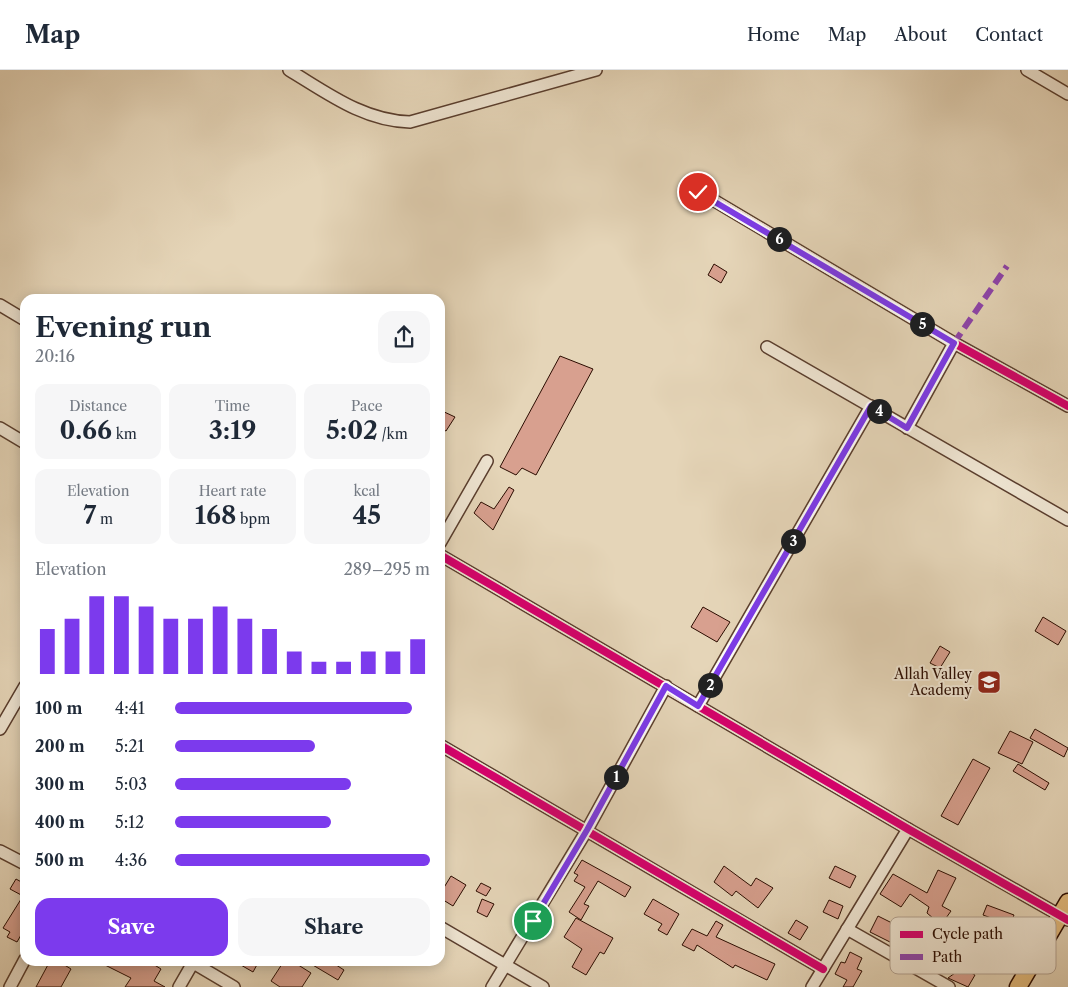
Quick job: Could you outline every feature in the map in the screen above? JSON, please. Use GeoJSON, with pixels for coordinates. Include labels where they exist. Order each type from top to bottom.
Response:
{"type":"FeatureCollection","features":[{"type":"Feature","properties":{"kind":"highway"},"geometry":{"type":"LineString","coordinates":[[1056,927],[1065,913]]}},
{"type":"Feature","properties":{"kind":"highway"},"geometry":{"type":"LineString","coordinates":[[1018,987],[1026,974]]}},
{"type":"Feature","properties":{"kind":"street"},"geometry":{"type":"LineString","coordinates":[[289,70],[366,114],[394,122],[410,122],[596,70]]}},
{"type":"Feature","properties":{"kind":"street"},"geometry":{"type":"LineString","coordinates":[[1027,70],[1068,94]]}},
{"type":"Feature","properties":{"kind":"street"},"geometry":{"type":"LineString","coordinates":[[698,192],[954,343],[1068,406]]}},
{"type":"Feature","properties":{"kind":"street"},"geometry":{"type":"LineString","coordinates":[[0,305],[20,317]]}},
{"type":"Feature","properties":{"kind":"street"},"geometry":{"type":"LineString","coordinates":[[907,428],[954,343]]}},
{"type":"Feature","properties":{"kind":"street"},"geometry":{"type":"LineString","coordinates":[[768,347],[1068,520]]}},
{"type":"Feature","properties":{"kind":"street"},"geometry":{"type":"LineString","coordinates":[[698,706],[871,406]]}},
{"type":"Feature","properties":{"kind":"street"},"geometry":{"type":"LineString","coordinates":[[0,428],[20,440]]}},
{"type":"Feature","properties":{"kind":"street"},"geometry":{"type":"LineString","coordinates":[[445,534],[487,461]]}},
{"type":"Feature","properties":{"kind":"street"},"geometry":{"type":"LineString","coordinates":[[445,559],[666,686],[908,829],[1065,913]]}},
{"type":"Feature","properties":{"kind":"street"},"geometry":{"type":"LineString","coordinates":[[492,987],[587,830],[666,686]]}},
{"type":"Feature","properties":{"kind":"street"},"geometry":{"type":"LineString","coordinates":[[0,729],[20,695]]}},
{"type":"Feature","properties":{"kind":"street"},"geometry":{"type":"LineString","coordinates":[[445,748],[822,969]]}},
{"type":"Feature","properties":{"kind":"street"},"geometry":{"type":"LineString","coordinates":[[812,987],[908,829]]}},
{"type":"Feature","properties":{"kind":"street"},"geometry":{"type":"LineString","coordinates":[[0,851],[20,861]]}},
{"type":"Feature","properties":{"kind":"street"},"geometry":{"type":"LineString","coordinates":[[847,929],[890,953]]}},
{"type":"Feature","properties":{"kind":"street"},"geometry":{"type":"LineString","coordinates":[[445,930],[543,987]]}},
{"type":"Feature","properties":{"kind":"street"},"geometry":{"type":"LineString","coordinates":[[10,987],[22,966]]}},
{"type":"Feature","properties":{"kind":"street"},"geometry":{"type":"LineString","coordinates":[[179,987],[190,966]]}},
{"type":"Feature","properties":{"kind":"street"},"geometry":{"type":"LineString","coordinates":[[199,966],[234,987]]}},
{"type":"Feature","properties":{"kind":"street"},"geometry":{"type":"LineString","coordinates":[[926,974],[949,987]]}},
{"type":"Feature","properties":{"kind":"building"},"geometry":{"type":"Polygon","coordinates":[[[714,264],[727,272],[721,283],[708,275],[714,264]]]}},
{"type":"Feature","properties":{"kind":"building"},"geometry":{"type":"Polygon","coordinates":[[[560,356],[593,369],[536,475],[522,468],[516,475],[500,467],[560,356]]]}},
{"type":"Feature","properties":{"kind":"building"},"geometry":{"type":"Polygon","coordinates":[[[445,412],[455,417],[445,430],[445,412]]]}},
{"type":"Feature","properties":{"kind":"building"},"geometry":{"type":"Polygon","coordinates":[[[509,487],[514,490],[493,530],[474,513],[481,502],[494,509],[509,487]]]}},
{"type":"Feature","properties":{"kind":"building"},"geometry":{"type":"Polygon","coordinates":[[[703,607],[730,622],[717,642],[691,627],[703,607]]]}},
{"type":"Feature","properties":{"kind":"building"},"geometry":{"type":"Polygon","coordinates":[[[1043,617],[1066,631],[1058,645],[1035,631],[1043,617]]]}},
{"type":"Feature","properties":{"kind":"building"},"geometry":{"type":"Polygon","coordinates":[[[940,646],[950,652],[940,668],[930,663],[940,646]]]}},
{"type":"Feature","properties":{"kind":"building"},"geometry":{"type":"Polygon","coordinates":[[[1035,729],[1068,748],[1064,757],[1030,738],[1035,729]]]}},
{"type":"Feature","properties":{"kind":"building"},"geometry":{"type":"Polygon","coordinates":[[[1010,731],[1033,742],[1022,764],[998,753],[1010,731]]]}},
{"type":"Feature","properties":{"kind":"building"},"geometry":{"type":"Polygon","coordinates":[[[973,759],[990,768],[958,825],[941,816],[973,759]]]}},
{"type":"Feature","properties":{"kind":"building"},"geometry":{"type":"Polygon","coordinates":[[[1018,764],[1049,783],[1045,790],[1013,771],[1018,764]]]}},
{"type":"Feature","properties":{"kind":"building"},"geometry":{"type":"Polygon","coordinates":[[[582,860],[631,887],[625,897],[598,881],[584,904],[589,906],[581,920],[569,912],[585,887],[574,881],[578,875],[574,873],[582,860]]]}},
{"type":"Feature","properties":{"kind":"building"},"geometry":{"type":"Polygon","coordinates":[[[724,866],[751,886],[756,878],[773,888],[758,908],[736,891],[732,896],[714,882],[724,866]]]}},
{"type":"Feature","properties":{"kind":"building"},"geometry":{"type":"Polygon","coordinates":[[[835,866],[856,876],[850,888],[829,878],[835,866]]]}},
{"type":"Feature","properties":{"kind":"building"},"geometry":{"type":"Polygon","coordinates":[[[938,870],[956,878],[942,906],[951,911],[947,917],[932,917],[927,913],[929,907],[910,894],[901,907],[880,894],[893,874],[927,893],[938,870]]]}},
{"type":"Feature","properties":{"kind":"building"},"geometry":{"type":"Polygon","coordinates":[[[451,876],[466,885],[453,906],[445,901],[445,886],[451,876]]]}},
{"type":"Feature","properties":{"kind":"building"},"geometry":{"type":"Polygon","coordinates":[[[16,879],[20,881],[20,894],[10,889],[16,879]]]}},
{"type":"Feature","properties":{"kind":"building"},"geometry":{"type":"Polygon","coordinates":[[[481,883],[491,888],[486,896],[476,891],[481,883]]]}},
{"type":"Feature","properties":{"kind":"building"},"geometry":{"type":"Polygon","coordinates":[[[482,899],[494,904],[487,917],[477,912],[482,899]]]}},
{"type":"Feature","properties":{"kind":"building"},"geometry":{"type":"Polygon","coordinates":[[[653,899],[679,914],[667,935],[658,930],[662,924],[644,914],[653,899]]]}},
{"type":"Feature","properties":{"kind":"building"},"geometry":{"type":"Polygon","coordinates":[[[829,900],[843,906],[838,919],[823,912],[829,900]]]}},
{"type":"Feature","properties":{"kind":"building"},"geometry":{"type":"Polygon","coordinates":[[[20,901],[20,937],[17,942],[7,937],[10,932],[3,928],[20,901]]]}},
{"type":"Feature","properties":{"kind":"building"},"geometry":{"type":"Polygon","coordinates":[[[987,905],[1014,915],[1013,917],[988,917],[983,915],[987,905]]]}},
{"type":"Feature","properties":{"kind":"building"},"geometry":{"type":"Polygon","coordinates":[[[878,916],[890,922],[890,942],[870,932],[878,916]]]}},
{"type":"Feature","properties":{"kind":"building"},"geometry":{"type":"Polygon","coordinates":[[[576,918],[613,938],[604,954],[600,952],[586,975],[572,967],[582,949],[564,937],[576,918]]]}},
{"type":"Feature","properties":{"kind":"building"},"geometry":{"type":"Polygon","coordinates":[[[796,920],[808,927],[800,940],[788,933],[796,920]]]}},
{"type":"Feature","properties":{"kind":"building"},"geometry":{"type":"Polygon","coordinates":[[[716,921],[723,925],[716,937],[775,964],[767,980],[735,965],[733,968],[697,945],[694,951],[682,945],[692,929],[707,936],[716,921]]]}},
{"type":"Feature","properties":{"kind":"building"},"geometry":{"type":"Polygon","coordinates":[[[850,952],[862,958],[857,969],[862,971],[853,987],[843,987],[847,980],[835,974],[841,962],[845,963],[850,952]]]}},
{"type":"Feature","properties":{"kind":"building"},"geometry":{"type":"Polygon","coordinates":[[[47,966],[66,966],[71,969],[61,987],[36,987],[47,966]]]}},
{"type":"Feature","properties":{"kind":"building"},"geometry":{"type":"Polygon","coordinates":[[[107,966],[156,966],[161,969],[154,981],[165,987],[125,987],[131,978],[107,966]]]}},
{"type":"Feature","properties":{"kind":"building"},"geometry":{"type":"Polygon","coordinates":[[[243,966],[256,966],[253,972],[243,966]]]}},
{"type":"Feature","properties":{"kind":"building"},"geometry":{"type":"Polygon","coordinates":[[[281,966],[300,966],[311,973],[302,987],[280,987],[271,981],[281,966]]]}},
{"type":"Feature","properties":{"kind":"building"},"geometry":{"type":"Polygon","coordinates":[[[314,966],[338,966],[344,970],[338,980],[314,966]]]}},
{"type":"Feature","properties":{"kind":"building"},"geometry":{"type":"Polygon","coordinates":[[[954,974],[975,975],[968,987],[948,978],[954,974]]]}},
{"type":"Feature","properties":{"kind":"marked path"},"geometry":{"type":"LineString","coordinates":[[954,343],[1007,266]]}},
{"type":"Feature","properties":{"kind":"cycle path"},"geometry":{"type":"LineString","coordinates":[[698,191],[954,343],[1068,406]]}},
{"type":"Feature","properties":{"kind":"cycle path"},"geometry":{"type":"LineString","coordinates":[[445,558],[908,829],[1068,920]]}},
{"type":"Feature","properties":{"kind":"cycle path"},"geometry":{"type":"LineString","coordinates":[[445,748],[823,969]]}},
{"type":"Feature","properties":{"kind":"place","name":"Allah Valley Academy"},"geometry":{"type":"Point","coordinates":[989,682]}},
{"type":"Feature","properties":{"kind":"route"},"geometry":{"type":"LineString","coordinates":[[533,921],[587,830],[666,686],[698,706],[871,406],[907,428],[954,343],[698,192]]}}]}
